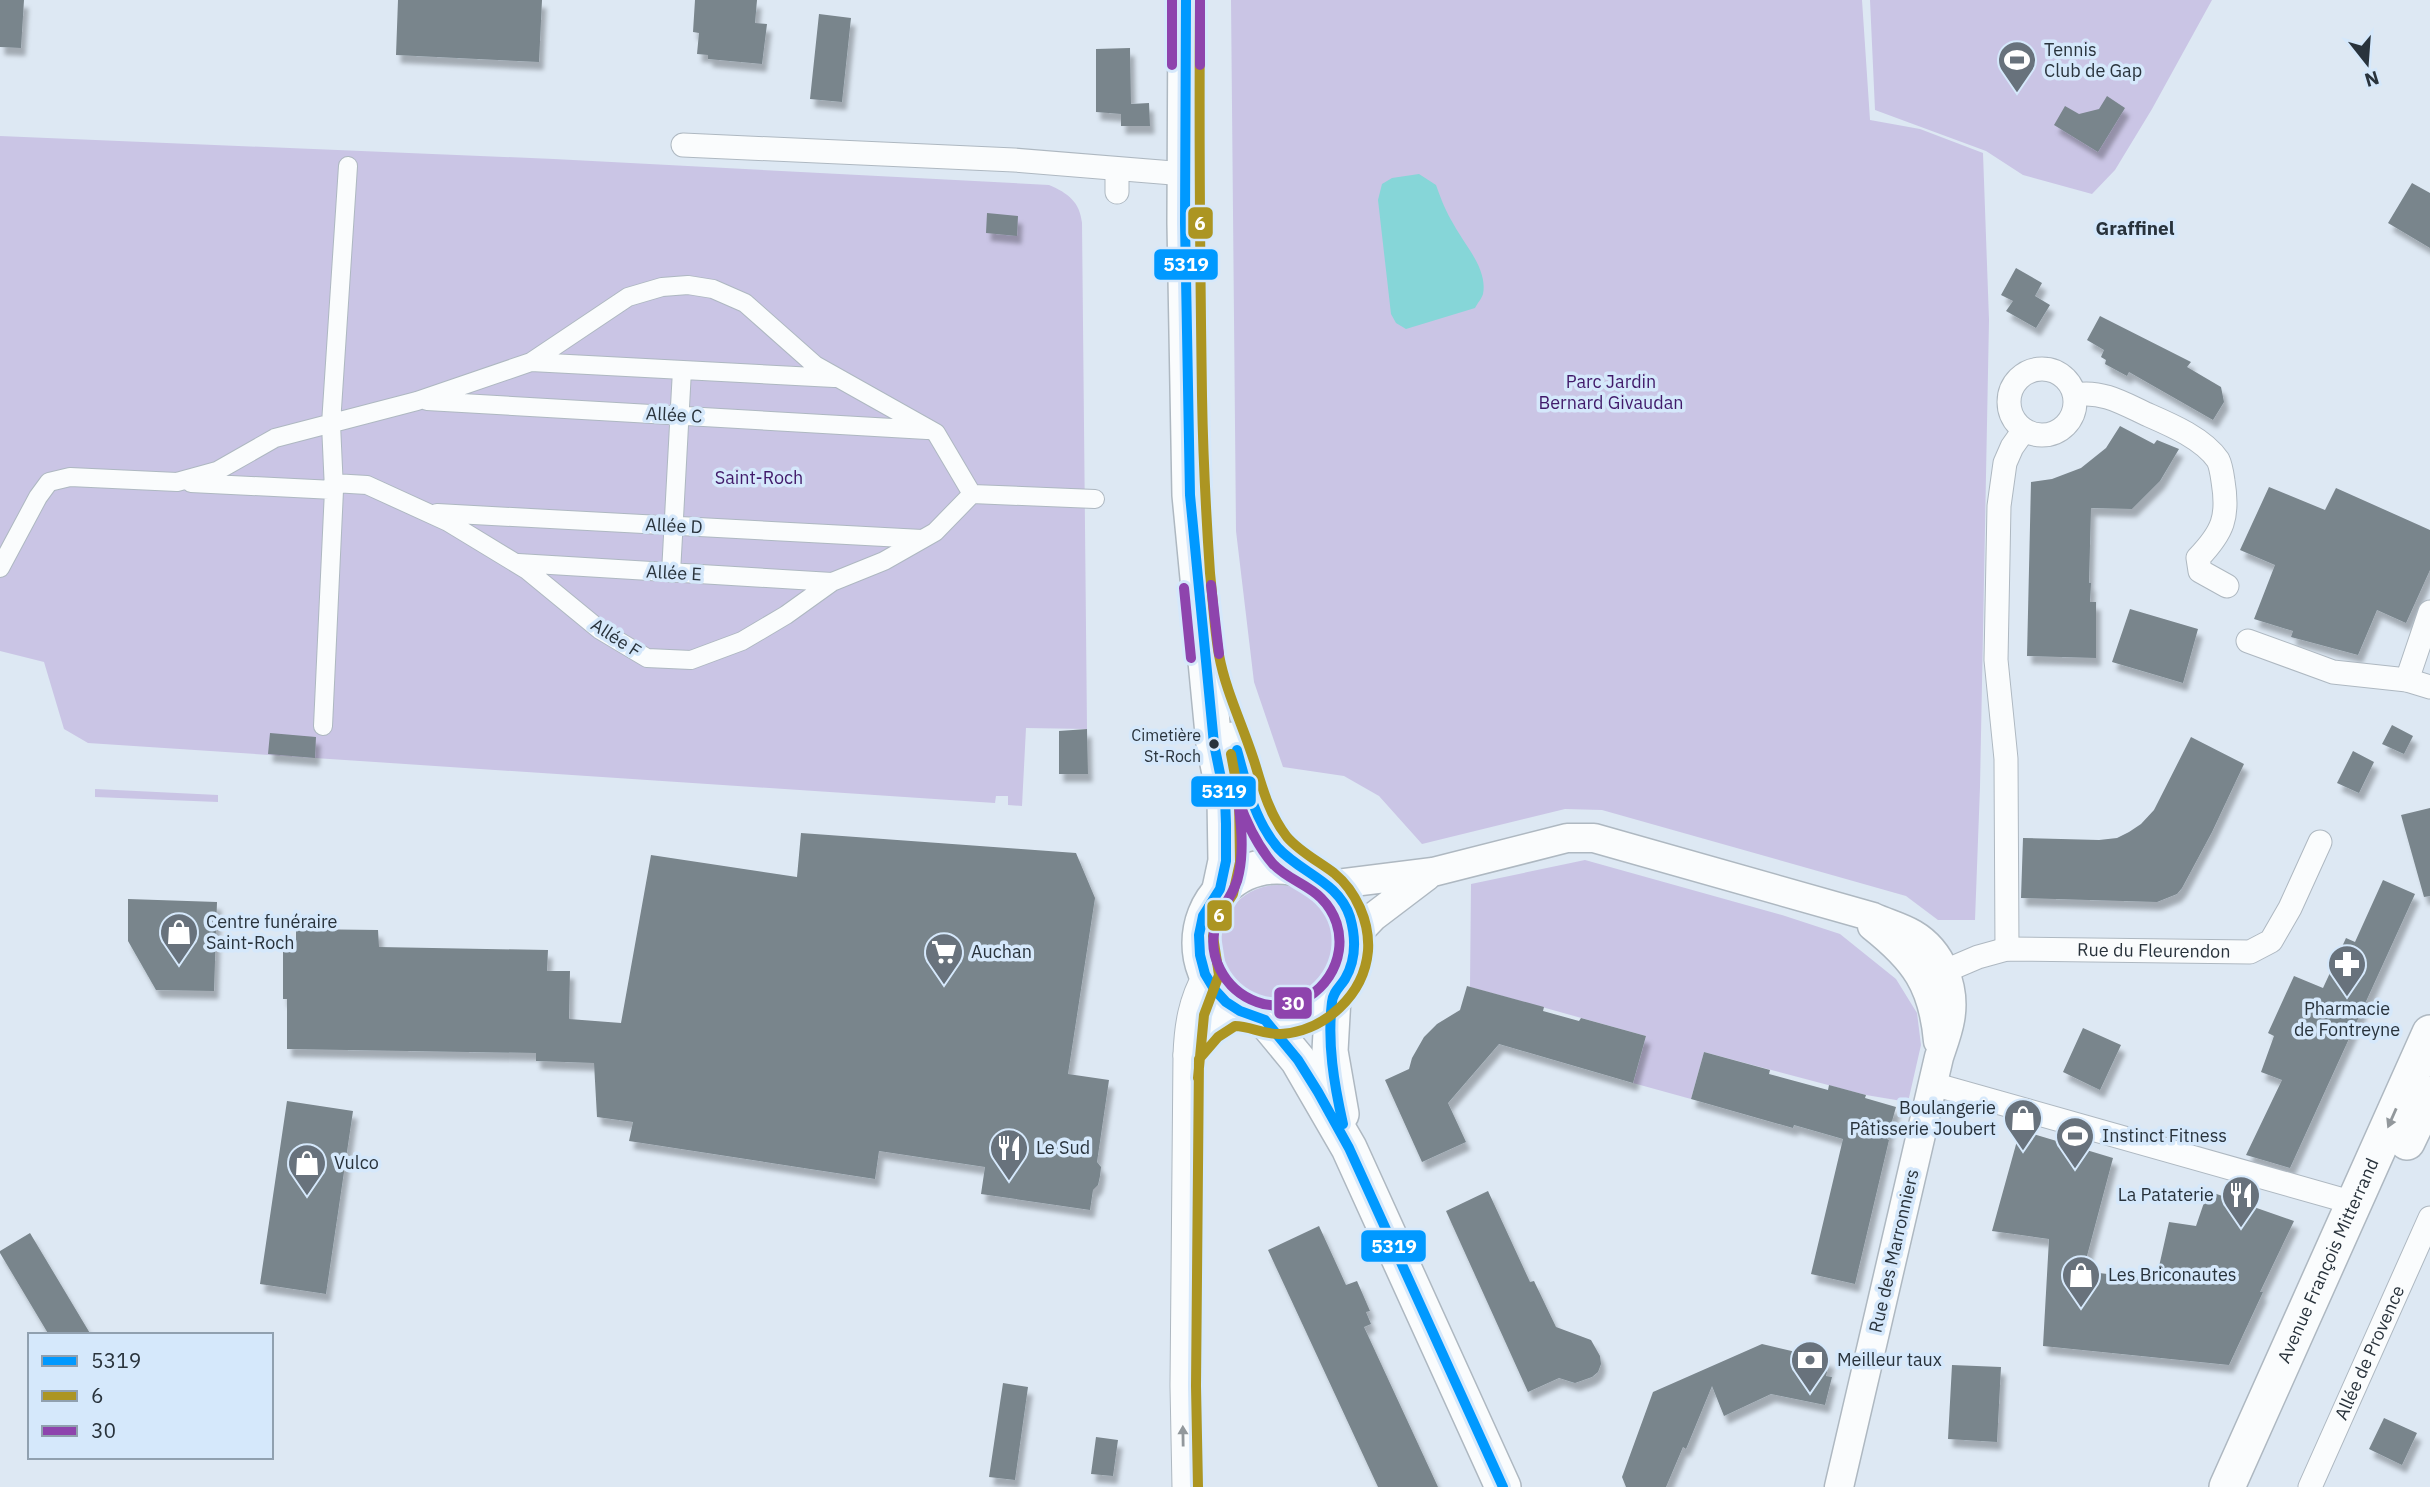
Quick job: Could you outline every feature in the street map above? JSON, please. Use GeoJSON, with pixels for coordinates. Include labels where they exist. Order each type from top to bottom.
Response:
{"type":"FeatureCollection","features":[{"type":"Feature","properties":{"kind":"main road"},"geometry":{"type":"LineString","coordinates":[[1186,0],[1185,174],[1190,495],[1214,744],[1224,798],[1226,861],[1220,889],[1203,916],[1199,935],[1200,955],[1205,974],[1214,989],[1226,1002],[1252,1015],[1283,1020],[1302,1016],[1318,1009],[1333,997],[1345,979],[1353,958],[1354,937],[1347,909],[1329,885],[1299,868],[1278,865],[1256,867],[1237,876],[1220,889]]}},
{"type":"Feature","properties":{"kind":"main road"},"geometry":{"type":"LineString","coordinates":[[1208,671],[1258,815],[1272,840],[1299,868]]}},
{"type":"Feature","properties":{"kind":"main road"},"geometry":{"type":"LineString","coordinates":[[1333,997],[1330,1051],[1349,1148]]}},
{"type":"Feature","properties":{"kind":"main road"},"geometry":{"type":"LineString","coordinates":[[1252,1015],[1298,1060],[1349,1148],[1503,1487]]}},
{"type":"Feature","properties":{"kind":"main road","name":"Avenue François Mitterrand"},"geometry":{"type":"LineString","coordinates":[[2245,1487],[2424,1076],[2430,1034]]}},
{"type":"Feature","properties":{"kind":"main road","name":"Avenue François Mitterrand"},"geometry":{"type":"LineString","coordinates":[[2227,1487],[2354,1203],[2424,1076]]}},
{"type":"Feature","properties":{"kind":"street"},"geometry":{"type":"LineString","coordinates":[[683,145],[1014,160],[1185,174]]}},
{"type":"Feature","properties":{"kind":"street"},"geometry":{"type":"LineString","coordinates":[[323,726],[334,487],[331,424],[348,166]]}},
{"type":"Feature","properties":{"kind":"street"},"geometry":{"type":"LineString","coordinates":[[1117,169],[1117,192]]}},
{"type":"Feature","properties":{"kind":"street"},"geometry":{"type":"LineString","coordinates":[[177,482],[217,471],[275,438],[417,401],[531,362],[628,297],[662,287],[688,285],[713,289],[745,303],[815,365],[936,433],[972,494],[1095,499]]}},
{"type":"Feature","properties":{"kind":"street"},"geometry":{"type":"LineString","coordinates":[[531,362],[838,378]]}},
{"type":"Feature","properties":{"kind":"street"},"geometry":{"type":"LineString","coordinates":[[2035,369],[2060,374],[2070,383],[2075,395],[2075,409],[2070,421],[2061,430],[2049,435],[2036,436],[2024,430],[2014,421],[2009,409],[2009,396],[2014,384],[2035,369]]}},
{"type":"Feature","properties":{"kind":"street"},"geometry":{"type":"LineString","coordinates":[[671,573],[682,370]]}},
{"type":"Feature","properties":{"kind":"street"},"geometry":{"type":"LineString","coordinates":[[2075,395],[2101,395],[2142,412],[2186,434],[2208,449],[2220,462],[2225,492],[2225,518],[2211,545],[2198,558],[2200,571],[2227,586]]}},
{"type":"Feature","properties":{"kind":"street","name":"Allée C"},"geometry":{"type":"LineString","coordinates":[[417,401],[930,430]]}},
{"type":"Feature","properties":{"kind":"street"},"geometry":{"type":"LineString","coordinates":[[2007,949],[2006,759],[1996,660],[1999,506],[2005,463],[2024,430]]}},
{"type":"Feature","properties":{"kind":"street","name":"Allée F"},"geometry":{"type":"LineString","coordinates":[[0,568],[49,482],[70,477],[334,487],[367,485],[448,522],[516,563],[600,631],[647,658],[691,660],[733,645],[786,615],[832,582],[884,561],[935,532],[972,494]]}},
{"type":"Feature","properties":{"kind":"street","name":"Allée D"},"geometry":{"type":"LineString","coordinates":[[427,512],[922,539]]}},
{"type":"Feature","properties":{"kind":"street","name":"Allée E"},"geometry":{"type":"LineString","coordinates":[[516,563],[832,582]]}},
{"type":"Feature","properties":{"kind":"street"},"geometry":{"type":"LineString","coordinates":[[2407,680],[2430,612]]}},
{"type":"Feature","properties":{"kind":"street"},"geometry":{"type":"LineString","coordinates":[[2248,641],[2333,672],[2407,680],[2430,687]]}},
{"type":"Feature","properties":{"kind":"street","name":"Rue des Marronniers"},"geometry":{"type":"LineString","coordinates":[[1329,885],[1433,872],[1541,843],[1567,838],[1594,838],[1852,912],[1934,976],[1936,1070],[1839,1487]]}},
{"type":"Feature","properties":{"kind":"street","name":"Rue du Fleurendon"},"geometry":{"type":"LineString","coordinates":[[1934,976],[1978,957],[2007,949],[2250,952],[2271,941],[2290,908],[2319,842]]}},
{"type":"Feature","properties":{"kind":"street","name":"Rue des Marronniers"},"geometry":{"type":"LineString","coordinates":[[1354,937],[1381,911],[1433,872]]}},
{"type":"Feature","properties":{"kind":"street"},"geometry":{"type":"LineString","coordinates":[[1184,1487],[1182,1386],[1185,1055],[1190,1008],[1205,974]]}},
{"type":"Feature","properties":{"kind":"street"},"geometry":{"type":"LineString","coordinates":[[1185,1055],[1196,1036],[1218,1021],[1252,1015]]}},
{"type":"Feature","properties":{"kind":"street"},"geometry":{"type":"LineString","coordinates":[[1936,1070],[2354,1203]]}},
{"type":"Feature","properties":{"kind":"street","name":"Allée de Provence"},"geometry":{"type":"LineString","coordinates":[[2310,1487],[2430,1218]]}},
{"type":"Feature","properties":{"kind":"green space","name":"Parc Jardin Bernard Givaudan"},"geometry":{"type":"Polygon","coordinates":[[[1231,0],[1862,0],[1870,120],[1920,129],[1983,153],[1989,320],[1975,920],[1938,920],[1906,896],[1602,810],[1565,809],[1422,844],[1379,796],[1344,776],[1283,767],[1254,682],[1236,531],[1231,0]]]}},
{"type":"Feature","properties":{"kind":"green space","name":"Tennis Club de Gap"},"geometry":{"type":"Polygon","coordinates":[[[1870,0],[2212,0],[2115,170],[2092,194],[2023,175],[1986,151],[1875,110],[1870,0]]]}},
{"type":"Feature","properties":{"kind":"green space","name":"Saint-Roch"},"geometry":{"type":"Polygon","coordinates":[[[0,136],[554,159],[1049,185],[1062,191],[1076,204],[1082,223],[1087,729],[1026,728],[1022,806],[1008,805],[1008,796],[996,796],[995,803],[88,743],[64,729],[44,662],[0,651],[0,136]]]}},
{"type":"Feature","properties":{"kind":"green space"},"geometry":{"type":"Polygon","coordinates":[[[95,789],[218,795],[218,802],[95,797],[95,789]]]}},
{"type":"Feature","properties":{"kind":"green space"},"geometry":{"type":"Polygon","coordinates":[[[1585,860],[1840,934],[1896,979],[1917,1013],[1921,1045],[1908,1102],[1866,1095],[1704,1052],[1691,1099],[1633,1083],[1646,1036],[1470,987],[1471,884],[1585,860]]]}},
{"type":"Feature","properties":{"kind":"green space"},"geometry":{"type":"Polygon","coordinates":[[[1278,885],[1300,890],[1319,902],[1331,921],[1336,943],[1331,965],[1319,984],[1300,996],[1278,1001],[1256,996],[1237,984],[1225,965],[1220,943],[1225,921],[1237,902],[1256,890],[1278,885]]]}},
{"type":"Feature","properties":{"kind":"water"},"geometry":{"type":"Polygon","coordinates":[[[1419,174],[1436,185],[1458,232],[1479,266],[1484,285],[1483,294],[1475,308],[1406,329],[1396,323],[1391,314],[1378,200],[1382,184],[1392,178],[1419,174]]]}},
{"type":"Feature","properties":{"kind":"building"},"geometry":{"type":"Polygon","coordinates":[[[0,0],[24,0],[21,48],[0,47],[0,0]]]}},
{"type":"Feature","properties":{"kind":"building"},"geometry":{"type":"Polygon","coordinates":[[[398,0],[542,0],[539,62],[396,55],[398,0]]]}},
{"type":"Feature","properties":{"kind":"building"},"geometry":{"type":"Polygon","coordinates":[[[695,0],[757,0],[755,23],[767,24],[762,64],[708,59],[708,55],[697,54],[699,33],[693,32],[695,0]]]}},
{"type":"Feature","properties":{"kind":"building"},"geometry":{"type":"Polygon","coordinates":[[[819,14],[851,18],[842,102],[810,99],[819,14]]]}},
{"type":"Feature","properties":{"kind":"building"},"geometry":{"type":"Polygon","coordinates":[[[1130,48],[1131,104],[1149,103],[1150,126],[1121,126],[1121,114],[1096,112],[1096,49],[1130,48]]]}},
{"type":"Feature","properties":{"kind":"building"},"geometry":{"type":"Polygon","coordinates":[[[2107,96],[2125,108],[2098,152],[2054,125],[2065,106],[2079,114],[2099,109],[2107,96]]]}},
{"type":"Feature","properties":{"kind":"building"},"geometry":{"type":"Polygon","coordinates":[[[2412,183],[2430,193],[2430,248],[2388,223],[2412,183]]]}},
{"type":"Feature","properties":{"kind":"building"},"geometry":{"type":"Polygon","coordinates":[[[987,213],[1018,216],[1017,236],[986,233],[987,213]]]}},
{"type":"Feature","properties":{"kind":"building"},"geometry":{"type":"Polygon","coordinates":[[[2016,268],[2042,283],[2035,296],[2050,305],[2036,328],[2006,311],[2013,301],[2001,295],[2016,268]]]}},
{"type":"Feature","properties":{"kind":"building"},"geometry":{"type":"Polygon","coordinates":[[[2100,316],[2191,362],[2187,367],[2221,387],[2224,402],[2213,420],[2129,372],[2127,376],[2105,364],[2106,360],[2101,357],[2104,350],[2087,340],[2100,316]]]}},
{"type":"Feature","properties":{"kind":"building"},"geometry":{"type":"Polygon","coordinates":[[[2120,426],[2154,444],[2157,440],[2179,449],[2160,481],[2132,509],[2091,508],[2089,583],[2090,602],[2096,602],[2096,658],[2027,656],[2031,482],[2052,479],[2081,468],[2106,448],[2120,426]]]}},
{"type":"Feature","properties":{"kind":"building"},"geometry":{"type":"Polygon","coordinates":[[[2269,487],[2325,510],[2336,488],[2430,530],[2430,570],[2406,623],[2377,610],[2358,655],[2291,637],[2293,631],[2254,619],[2275,565],[2240,550],[2269,487]]]}},
{"type":"Feature","properties":{"kind":"building"},"geometry":{"type":"Polygon","coordinates":[[[2130,609],[2198,629],[2183,683],[2112,662],[2130,609]]]}},
{"type":"Feature","properties":{"kind":"building"},"geometry":{"type":"Polygon","coordinates":[[[2392,725],[2413,736],[2404,754],[2382,744],[2392,725]]]}},
{"type":"Feature","properties":{"kind":"building"},"geometry":{"type":"Polygon","coordinates":[[[1087,729],[1088,774],[1059,774],[1059,731],[1087,729]]]}},
{"type":"Feature","properties":{"kind":"building"},"geometry":{"type":"Polygon","coordinates":[[[270,733],[316,737],[315,758],[268,754],[270,733]]]}},
{"type":"Feature","properties":{"kind":"building"},"geometry":{"type":"Polygon","coordinates":[[[2191,737],[2244,764],[2212,832],[2177,894],[2157,902],[2021,898],[2023,838],[2099,840],[2117,838],[2129,832],[2154,810],[2191,737]]]}},
{"type":"Feature","properties":{"kind":"building"},"geometry":{"type":"Polygon","coordinates":[[[2353,751],[2374,762],[2359,793],[2337,783],[2353,751]]]}},
{"type":"Feature","properties":{"kind":"building"},"geometry":{"type":"Polygon","coordinates":[[[2430,808],[2430,896],[2424,897],[2401,815],[2430,808]]]}},
{"type":"Feature","properties":{"kind":"building"},"geometry":{"type":"Polygon","coordinates":[[[801,833],[1076,853],[1095,898],[1068,1074],[1109,1080],[1097,1162],[1101,1167],[1100,1176],[1098,1185],[1093,1190],[1090,1210],[981,1194],[985,1167],[879,1151],[875,1179],[629,1141],[633,1122],[597,1117],[594,1063],[536,1061],[536,1053],[287,1049],[283,945],[296,946],[296,929],[378,930],[379,947],[548,950],[547,971],[570,971],[569,1019],[621,1023],[651,855],[797,877],[801,833]]]}},
{"type":"Feature","properties":{"kind":"building"},"geometry":{"type":"Polygon","coordinates":[[[2383,880],[2415,894],[2290,1168],[2246,1155],[2282,1080],[2261,1072],[2274,1036],[2268,1033],[2294,976],[2323,988],[2346,938],[2355,942],[2383,880]]]}},
{"type":"Feature","properties":{"kind":"building","name":"Centre funéraire Saint-Roch"},"geometry":{"type":"Polygon","coordinates":[[[128,899],[217,902],[214,991],[156,990],[128,941],[128,899]]]}},
{"type":"Feature","properties":{"kind":"building"},"geometry":{"type":"Polygon","coordinates":[[[1467,986],[1544,1007],[1543,1011],[1579,1021],[1581,1018],[1646,1036],[1633,1083],[1499,1044],[1448,1103],[1466,1142],[1422,1162],[1385,1080],[1409,1069],[1424,1037],[1437,1024],[1460,1010],[1467,986]]]}},
{"type":"Feature","properties":{"kind":"building"},"geometry":{"type":"Polygon","coordinates":[[[2083,1028],[2121,1045],[2100,1090],[2063,1072],[2083,1028]]]}},
{"type":"Feature","properties":{"kind":"building"},"geometry":{"type":"Polygon","coordinates":[[[1704,1052],[1770,1070],[1769,1074],[1828,1090],[1829,1085],[1866,1095],[1865,1098],[1896,1107],[1855,1284],[1811,1274],[1843,1139],[1691,1099],[1704,1052]]]}},
{"type":"Feature","properties":{"kind":"building","name":"Vulco"},"geometry":{"type":"Polygon","coordinates":[[[287,1101],[353,1111],[326,1294],[260,1284],[287,1101]]]}},
{"type":"Feature","properties":{"kind":"building"},"geometry":{"type":"Polygon","coordinates":[[[2020,1130],[2113,1158],[2083,1271],[2156,1280],[2169,1222],[2196,1226],[2208,1191],[2294,1221],[2229,1365],[2043,1346],[2049,1239],[1992,1231],[2020,1130]]]}},
{"type":"Feature","properties":{"kind":"building"},"geometry":{"type":"Polygon","coordinates":[[[1488,1191],[1530,1282],[1534,1281],[1556,1327],[1591,1340],[1600,1356],[1598,1372],[1592,1377],[1575,1383],[1559,1378],[1528,1392],[1446,1211],[1488,1191]]]}},
{"type":"Feature","properties":{"kind":"building"},"geometry":{"type":"Polygon","coordinates":[[[1319,1226],[1346,1285],[1357,1281],[1370,1311],[1366,1312],[1371,1324],[1364,1327],[1438,1487],[1378,1487],[1268,1250],[1319,1226]]]}},
{"type":"Feature","properties":{"kind":"building"},"geometry":{"type":"Polygon","coordinates":[[[30,1233],[90,1333],[48,1333],[0,1251],[30,1233]]]}},
{"type":"Feature","properties":{"kind":"building"},"geometry":{"type":"Polygon","coordinates":[[[1762,1344],[1830,1360],[1826,1376],[1832,1377],[1825,1405],[1771,1394],[1724,1416],[1712,1386],[1686,1449],[1683,1447],[1666,1487],[1626,1487],[1622,1477],[1653,1392],[1762,1344]]]}},
{"type":"Feature","properties":{"kind":"building"},"geometry":{"type":"Polygon","coordinates":[[[1952,1365],[2001,1367],[1997,1442],[1948,1439],[1952,1365]]]}},
{"type":"Feature","properties":{"kind":"building"},"geometry":{"type":"Polygon","coordinates":[[[1003,1383],[1028,1387],[1015,1480],[989,1477],[1003,1383]]]}},
{"type":"Feature","properties":{"kind":"building"},"geometry":{"type":"Polygon","coordinates":[[[2384,1418],[2417,1433],[2402,1465],[2369,1449],[2384,1418]]]}},
{"type":"Feature","properties":{"kind":"building"},"geometry":{"type":"Polygon","coordinates":[[[1096,1437],[1118,1440],[1113,1476],[1091,1474],[1096,1437]]]}},
{"type":"Feature","properties":{"kind":"transit line","name":"30"},"geometry":{"type":"LineString","coordinates":[[1172,0],[1172,65]]}},
{"type":"Feature","properties":{"kind":"transit line","name":"5319"},"geometry":{"type":"LineString","coordinates":[[1186,0],[1185,223],[1190,495],[1214,744],[1225,798],[1226,824],[1226,861],[1220,889],[1203,916],[1199,935],[1200,955],[1205,974],[1214,989],[1226,1002],[1240,1011],[1265,1020],[1298,1060],[1318,1092],[1349,1148],[1503,1487]]}},
{"type":"Feature","properties":{"kind":"transit line","name":"6"},"geometry":{"type":"LineString","coordinates":[[1198,1487],[1196,1386],[1199,1059],[1218,1037],[1235,1026],[1281,1034],[1313,1026],[1327,1018],[1340,1008],[1359,982],[1368,951],[1364,918],[1349,889],[1334,873],[1292,842],[1276,821],[1231,697],[1219,655],[1210,573],[1202,418],[1200,0]]}},
{"type":"Feature","properties":{"kind":"transit line","name":"30"},"geometry":{"type":"LineString","coordinates":[[1200,0],[1200,65]]}},
{"type":"Feature","properties":{"kind":"transit line","name":"30"},"geometry":{"type":"LineString","coordinates":[[1211,585],[1219,654]]}},
{"type":"Feature","properties":{"kind":"transit line","name":"30"},"geometry":{"type":"LineString","coordinates":[[1184,588],[1191,658]]}},
{"type":"Feature","properties":{"kind":"transit line","name":"5319"},"geometry":{"type":"LineString","coordinates":[[1237,750],[1252,802],[1270,837],[1287,857],[1328,886],[1345,905],[1350,917],[1354,941],[1353,957],[1349,972],[1334,995],[1330,1033],[1332,1063],[1343,1124]]}},
{"type":"Feature","properties":{"kind":"transit line","name":"6"},"geometry":{"type":"LineString","coordinates":[[1198,1078],[1204,1015],[1219,975],[1213,936],[1216,921],[1233,894],[1240,862],[1239,797],[1231,754]]}},
{"type":"Feature","properties":{"kind":"transit line","name":"30"},"geometry":{"type":"LineString","coordinates":[[1238,799],[1252,833],[1273,864],[1321,898],[1337,923],[1339,950],[1329,976],[1320,988],[1296,1002],[1269,1005],[1245,996],[1227,980],[1216,958],[1214,933],[1217,921],[1235,886],[1241,864],[1242,836],[1238,799]]}},
{"type":"Feature","properties":{"kind":"place","name":"Tennis Club de Gap"},"geometry":{"type":"Point","coordinates":[2017,94]}},
{"type":"Feature","properties":{"kind":"place","name":"Cimetière St-Roch"},"geometry":{"type":"Point","coordinates":[1214,744]}},
{"type":"Feature","properties":{"kind":"place","name":"Centre funéraire Saint-Roch"},"geometry":{"type":"Point","coordinates":[179,966]}},
{"type":"Feature","properties":{"kind":"place","name":"Auchan"},"geometry":{"type":"Point","coordinates":[944,986]}},
{"type":"Feature","properties":{"kind":"place","name":"Pharmacie de Fontreyne"},"geometry":{"type":"Point","coordinates":[2347,998]}},
{"type":"Feature","properties":{"kind":"place","name":"Boulangerie Pâtisserie Joubert"},"geometry":{"type":"Point","coordinates":[2023,1152]}},
{"type":"Feature","properties":{"kind":"place","name":"Instinct Fitness"},"geometry":{"type":"Point","coordinates":[2075,1170]}},
{"type":"Feature","properties":{"kind":"place","name":"Le Sud"},"geometry":{"type":"Point","coordinates":[1009,1182]}},
{"type":"Feature","properties":{"kind":"place","name":"Vulco"},"geometry":{"type":"Point","coordinates":[307,1197]}},
{"type":"Feature","properties":{"kind":"place","name":"La Pataterie"},"geometry":{"type":"Point","coordinates":[2241,1229]}},
{"type":"Feature","properties":{"kind":"place","name":"Les Briconautes"},"geometry":{"type":"Point","coordinates":[2081,1309]}},
{"type":"Feature","properties":{"kind":"place","name":"Meilleur taux"},"geometry":{"type":"Point","coordinates":[1810,1394]}},
{"type":"Feature","properties":{"kind":"district","name":"Graffinel"},"geometry":{"type":"Point","coordinates":[2135,228]}}]}
